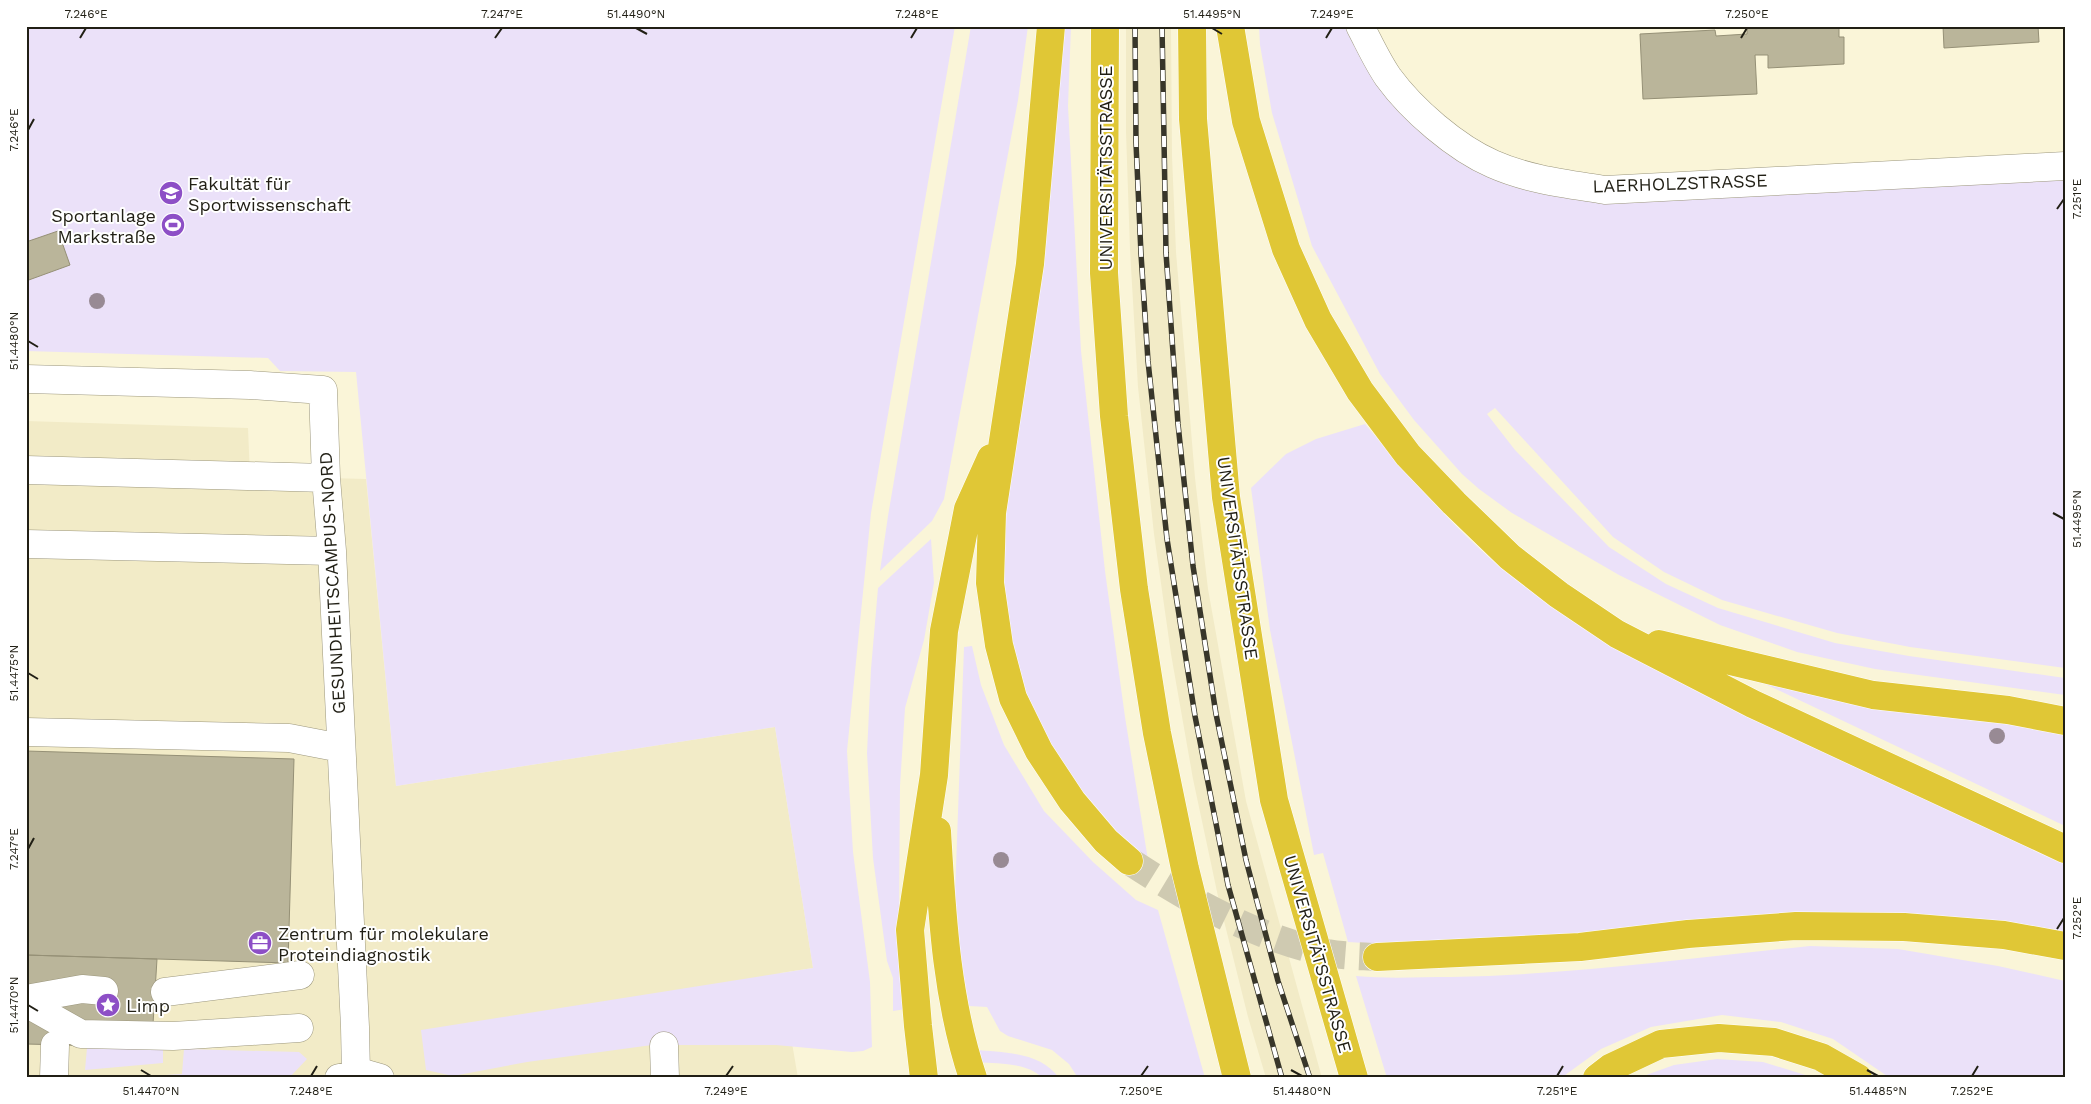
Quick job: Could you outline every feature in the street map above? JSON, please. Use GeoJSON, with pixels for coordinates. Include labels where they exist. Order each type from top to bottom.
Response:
{"type":"FeatureCollection","features":[{"type":"Feature","properties":{"kind":"highway"},"geometry":{"type":"LineString","coordinates":[[1051,26],[1030,264],[992,513],[990,583],[999,645],[1014,698],[1039,751],[1072,800],[1106,841],[1129,861]]}},
{"type":"Feature","properties":{"kind":"highway","name":"UNIVERSITÄTSSTRASSE"},"geometry":{"type":"LineString","coordinates":[[1105,26],[1104,273],[1114,416],[1134,589],[1156,733],[1185,869],[1237,1078]]}},
{"type":"Feature","properties":{"kind":"highway","name":"UNIVERSITÄTSSTRASSE"},"geometry":{"type":"LineString","coordinates":[[1192,26],[1193,119],[1226,497],[1274,800],[1354,1078]]}},
{"type":"Feature","properties":{"kind":"highway"},"geometry":{"type":"LineString","coordinates":[[1230,26],[1246,121],[1286,249],[1318,320],[1360,391],[1408,455],[1510,557],[1559,595],[1618,634],[1753,704],[2065,849]]}},
{"type":"Feature","properties":{"kind":"highway"},"geometry":{"type":"LineString","coordinates":[[924,1078],[910,930],[934,775],[944,631],[968,509],[1004,429]]}},
{"type":"Feature","properties":{"kind":"highway"},"geometry":{"type":"LineString","coordinates":[[1618,634],[1873,695],[2008,710],[2065,721]]}},
{"type":"Feature","properties":{"kind":"highway"},"geometry":{"type":"LineString","coordinates":[[934,775],[944,934],[956,1021],[973,1078]]}},
{"type":"Feature","properties":{"kind":"highway"},"geometry":{"type":"LineString","coordinates":[[1377,957],[1580,947],[1688,934],[1796,926],[1904,927],[2004,935],[2065,946]]}},
{"type":"Feature","properties":{"kind":"highway"},"geometry":{"type":"LineString","coordinates":[[1597,1078],[1610,1068],[1661,1044],[1718,1038],[1774,1042],[1821,1057],[1858,1078]]}},
{"type":"Feature","properties":{"kind":"street","name":"LAERHOLZSTRASSE"},"geometry":{"type":"LineString","coordinates":[[1360,26],[1388,76],[1412,106],[1447,136],[1493,164],[1546,181],[1605,190],[1722,173],[2065,166]]}},
{"type":"Feature","properties":{"kind":"street","name":"GESUNDHEITSCAMPUS-NORD"},"geometry":{"type":"LineString","coordinates":[[26,379],[250,385],[323,390],[358,1077]]}},
{"type":"Feature","properties":{"kind":"street"},"geometry":{"type":"LineString","coordinates":[[26,470],[326,478]]}},
{"type":"Feature","properties":{"kind":"street"},"geometry":{"type":"LineString","coordinates":[[26,544],[332,551]]}},
{"type":"Feature","properties":{"kind":"street"},"geometry":{"type":"LineString","coordinates":[[26,732],[289,738],[341,748]]}},
{"type":"Feature","properties":{"kind":"street"},"geometry":{"type":"LineString","coordinates":[[173,1042],[170,992],[300,975]]}},
{"type":"Feature","properties":{"kind":"street"},"geometry":{"type":"LineString","coordinates":[[26,999],[82,989],[104,990]]}},
{"type":"Feature","properties":{"kind":"street"},"geometry":{"type":"LineString","coordinates":[[26,1003],[81,1034],[173,1042],[300,1028]]}},
{"type":"Feature","properties":{"kind":"street"},"geometry":{"type":"LineString","coordinates":[[54,1078],[55,1045]]}},
{"type":"Feature","properties":{"kind":"street"},"geometry":{"type":"LineString","coordinates":[[664,1046],[665,1078]]}},
{"type":"Feature","properties":{"kind":"shaded area"},"geometry":{"type":"Polygon","coordinates":[[[26,26],[955,26],[871,513],[847,751],[853,852],[870,982],[872,1047],[863,1051],[852,1052],[776,1045],[652,1045],[527,1062],[453,1076],[426,1070],[421,1030],[813,968],[775,727],[396,786],[356,372],[280,371],[268,358],[26,351],[26,26]]]}},
{"type":"Feature","properties":{"kind":"shaded area"},"geometry":{"type":"Polygon","coordinates":[[[971,26],[1028,26],[1018,100],[944,499],[932,521],[880,571],[888,516],[971,26]]]}},
{"type":"Feature","properties":{"kind":"shaded area"},"geometry":{"type":"Polygon","coordinates":[[[1065,26],[1071,26],[1068,106],[1081,351],[1105,571],[1125,717],[1148,860],[1112,830],[1080,791],[1051,747],[1028,700],[1010,648],[1002,586],[1004,489],[1045,212],[1065,26]]]}},
{"type":"Feature","properties":{"kind":"shaded area"},"geometry":{"type":"Polygon","coordinates":[[[1126,26],[1171,26],[1172,156],[1176,252],[1195,478],[1208,589],[1246,801],[1322,1078],[1266,1078],[1248,1017],[1219,901],[1193,779],[1171,654],[1154,534],[1138,387],[1130,250],[1126,132],[1126,26]]]}},
{"type":"Feature","properties":{"kind":"shaded area"},"geometry":{"type":"Polygon","coordinates":[[[1259,26],[1346,26],[1364,60],[1550,194],[2065,179],[2065,668],[1910,647],[1837,633],[1722,600],[1664,572],[1613,537],[1495,408],[1487,414],[1515,450],[1609,547],[1666,584],[1718,608],[1835,643],[1909,656],[2065,678],[2065,695],[1875,669],[1797,652],[1720,625],[1619,575],[1512,513],[1479,489],[1462,474],[1414,420],[1380,374],[1312,246],[1272,113],[1260,45],[1259,26]]]}},
{"type":"Feature","properties":{"kind":"shaded area"},"geometry":{"type":"Polygon","coordinates":[[[26,421],[248,428],[250,476],[366,479],[396,786],[775,727],[813,968],[780,973],[798,1078],[26,1078],[26,421]]]}},
{"type":"Feature","properties":{"kind":"shaded area"},"geometry":{"type":"Polygon","coordinates":[[[1365,424],[1440,510],[1480,549],[1524,586],[1583,626],[1644,662],[1708,694],[2065,863],[2065,935],[1579,933],[1380,944],[1348,942],[1323,853],[1314,855],[1270,630],[1251,488],[1286,454],[1316,439],[1365,424]]]}},
{"type":"Feature","properties":{"kind":"shaded area"},"geometry":{"type":"Polygon","coordinates":[[[931,539],[934,583],[924,640],[905,708],[900,786],[899,911],[906,1009],[893,1011],[893,978],[887,961],[873,858],[867,753],[871,669],[878,588],[931,539]]]}},
{"type":"Feature","properties":{"kind":"shaded area"},"geometry":{"type":"Polygon","coordinates":[[[972,646],[981,685],[1004,745],[1044,811],[1093,862],[1136,900],[1158,910],[1205,1078],[1078,1078],[1069,1064],[1052,1050],[1008,1036],[1000,1031],[987,1007],[969,1006],[954,922],[964,647],[972,646]]]}},
{"type":"Feature","properties":{"kind":"shaded area"},"geometry":{"type":"Polygon","coordinates":[[[1761,682],[2065,730],[2065,826],[1761,682]]]}},
{"type":"Feature","properties":{"kind":"shaded area"},"geometry":{"type":"Polygon","coordinates":[[[1810,946],[1898,949],[1998,966],[2065,981],[2065,1078],[1890,1078],[1833,1039],[1781,1022],[1722,1015],[1651,1027],[1601,1049],[1561,1078],[1387,1078],[1356,976],[1392,978],[1496,976],[1630,965],[1810,946]]]}},
{"type":"Feature","properties":{"kind":"shaded area"},"geometry":{"type":"Polygon","coordinates":[[[87,1048],[163,1048],[163,1063],[85,1070],[87,1048]]]}},
{"type":"Feature","properties":{"kind":"shaded area"},"geometry":{"type":"Polygon","coordinates":[[[184,1049],[299,1052],[307,1059],[289,1078],[114,1078],[182,1074],[184,1049]]]}},
{"type":"Feature","properties":{"kind":"shaded area"},"geometry":{"type":"Polygon","coordinates":[[[975,1050],[1009,1053],[1032,1058],[1051,1069],[1059,1078],[1043,1078],[1029,1069],[1020,1066],[977,1062],[975,1050]]]}},
{"type":"Feature","properties":{"kind":"shaded area"},"geometry":{"type":"Polygon","coordinates":[[[1717,1059],[1763,1062],[1815,1078],[1638,1078],[1674,1065],[1717,1059]]]}},
{"type":"Feature","properties":{"kind":"building"},"geometry":{"type":"Polygon","coordinates":[[[1747,26],[1835,26],[1835,28],[1839,28],[1839,37],[1844,37],[1844,64],[1768,68],[1768,55],[1755,55],[1757,94],[1643,99],[1640,34],[1715,30],[1716,36],[1747,34],[1747,26]]]}},
{"type":"Feature","properties":{"kind":"building"},"geometry":{"type":"Polygon","coordinates":[[[1835,26],[1873,26],[1835,28],[1835,26]]]}},
{"type":"Feature","properties":{"kind":"building"},"geometry":{"type":"Polygon","coordinates":[[[1943,26],[2038,26],[2039,42],[1944,48],[1943,26]]]}},
{"type":"Feature","properties":{"kind":"building"},"geometry":{"type":"Polygon","coordinates":[[[58,231],[70,265],[26,281],[26,242],[58,231]]]}},
{"type":"Feature","properties":{"kind":"building"},"geometry":{"type":"Polygon","coordinates":[[[26,751],[294,759],[288,963],[26,955],[26,751]]]}},
{"type":"Feature","properties":{"kind":"building"},"geometry":{"type":"Polygon","coordinates":[[[26,955],[157,959],[153,1024],[141,1047],[26,1044],[26,955]]]}},
{"type":"Feature","properties":{"kind":"tunnel"},"geometry":{"type":"LineString","coordinates":[[1129,861],[1176,890],[1224,916],[1274,938],[1327,953],[1377,957]]}},
{"type":"Feature","properties":{"kind":"railway"},"geometry":{"type":"LineString","coordinates":[[1135,26],[1136,143],[1141,254],[1148,361],[1167,539],[1195,716],[1228,885],[1282,1078]]}},
{"type":"Feature","properties":{"kind":"railway"},"geometry":{"type":"LineString","coordinates":[[1162,26],[1166,253],[1178,424],[1193,566],[1216,714],[1246,860],[1278,981],[1310,1078]]}},
{"type":"Feature","properties":{"kind":"place","name":"Fakultät für Sportwissenschaft"},"geometry":{"type":"Point","coordinates":[171,193]}},
{"type":"Feature","properties":{"kind":"place","name":"Sportanlage Markstraße"},"geometry":{"type":"Point","coordinates":[173,225]}},
{"type":"Feature","properties":{"kind":"place","name":"Zentrum für molekulare Proteindiagnostik"},"geometry":{"type":"Point","coordinates":[260,943]}},
{"type":"Feature","properties":{"kind":"place","name":"Limp"},"geometry":{"type":"Point","coordinates":[108,1005]}}]}
